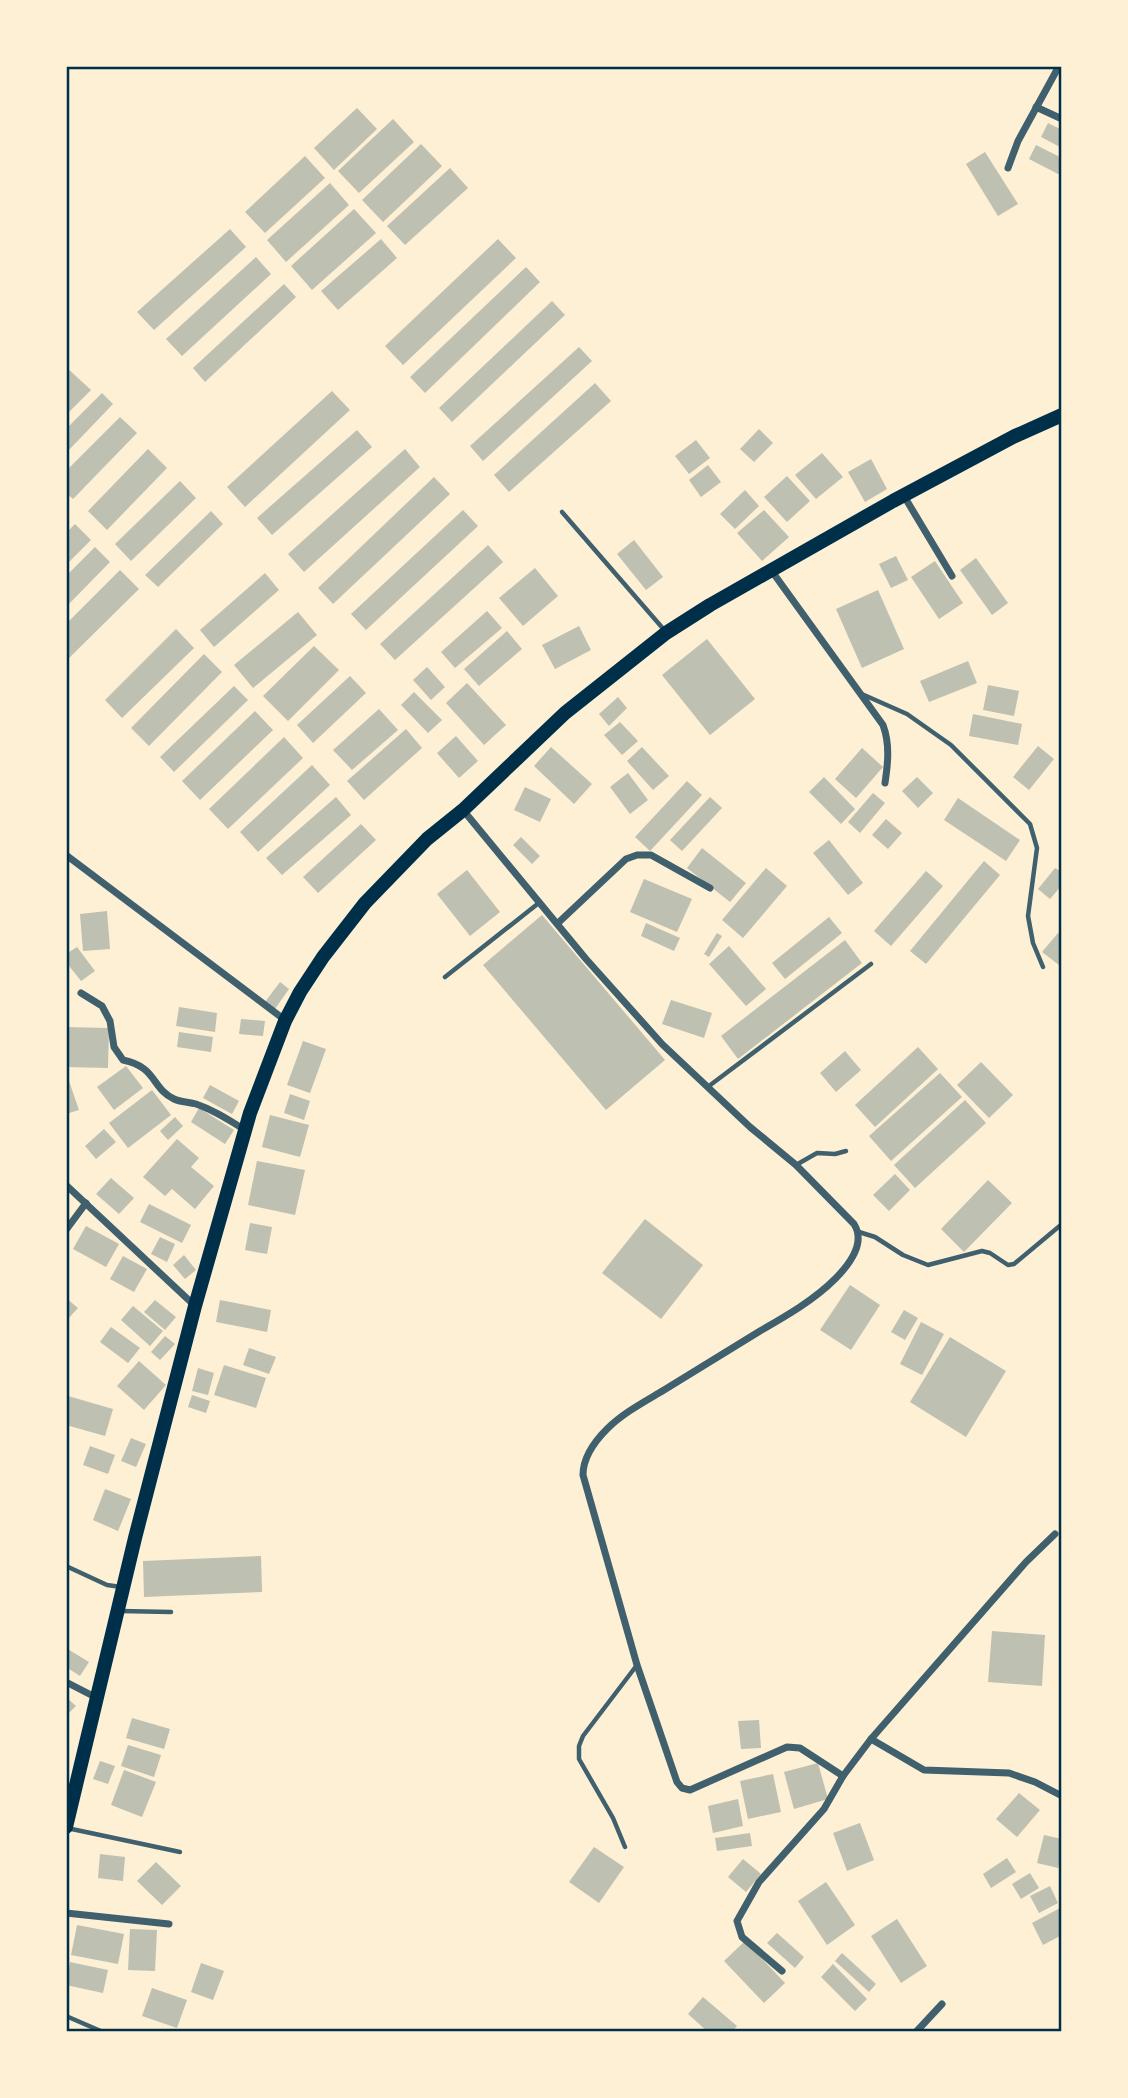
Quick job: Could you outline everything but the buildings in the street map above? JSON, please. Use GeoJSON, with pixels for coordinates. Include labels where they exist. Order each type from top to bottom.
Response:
{"type":"FeatureCollection","features":[{"type":"Feature","properties":{"kind":"main road"},"geometry":{"type":"LineString","coordinates":[[66,1828],[195,1306],[250,1113],[299,992],[357,912],[427,839],[463,810],[565,713],[666,633],[771,569],[1015,436],[1062,415]]}},
{"type":"Feature","properties":{"kind":"street"},"geometry":{"type":"LineString","coordinates":[[1008,168],[1018,141],[1059,66]]}},
{"type":"Feature","properties":{"kind":"street"},"geometry":{"type":"LineString","coordinates":[[1036,107],[1062,118]]}},
{"type":"Feature","properties":{"kind":"street"},"geometry":{"type":"LineString","coordinates":[[904,496],[952,576]]}},
{"type":"Feature","properties":{"kind":"street"},"geometry":{"type":"LineString","coordinates":[[771,569],[883,724],[889,762],[886,783]]}},
{"type":"Feature","properties":{"kind":"street"},"geometry":{"type":"LineString","coordinates":[[463,810],[586,959],[654,1035],[750,1126],[796,1165],[859,1232],[859,1243],[836,1279],[783,1317],[625,1413],[607,1429],[583,1464],[583,1475],[638,1665],[677,1782],[682,1788],[690,1790],[788,1747],[800,1748],[844,1776]]}},
{"type":"Feature","properties":{"kind":"street"},"geometry":{"type":"LineString","coordinates":[[66,855],[285,1021]]}},
{"type":"Feature","properties":{"kind":"street"},"geometry":{"type":"LineString","coordinates":[[558,923],[626,859],[637,855],[651,855],[710,888]]}},
{"type":"Feature","properties":{"kind":"street"},"geometry":{"type":"LineString","coordinates":[[81,993],[102,1006],[110,1021],[114,1047],[123,1060],[138,1063],[174,1099],[194,1103],[246,1130]]}},
{"type":"Feature","properties":{"kind":"street"},"geometry":{"type":"LineString","coordinates":[[66,1185],[195,1306]]}},
{"type":"Feature","properties":{"kind":"street"},"geometry":{"type":"LineString","coordinates":[[66,1230],[86,1203]]}},
{"type":"Feature","properties":{"kind":"street"},"geometry":{"type":"LineString","coordinates":[[782,1971],[742,1937],[737,1921],[759,1882],[824,1809],[871,1739],[1026,1562],[1055,1534]]}},
{"type":"Feature","properties":{"kind":"street"},"geometry":{"type":"LineString","coordinates":[[66,1682],[97,1699]]}},
{"type":"Feature","properties":{"kind":"street"},"geometry":{"type":"LineString","coordinates":[[871,1739],[924,1770],[1009,1773],[1062,1796]]}},
{"type":"Feature","properties":{"kind":"street"},"geometry":{"type":"LineString","coordinates":[[66,1913],[169,1924]]}},
{"type":"Feature","properties":{"kind":"street"},"geometry":{"type":"LineString","coordinates":[[916,2032],[942,2004]]}},
{"type":"Feature","properties":{"kind":"lane"},"geometry":{"type":"LineString","coordinates":[[562,512],[666,633]]}},
{"type":"Feature","properties":{"kind":"lane"},"geometry":{"type":"LineString","coordinates":[[863,695],[907,714],[943,739],[1030,824],[1037,848],[1028,916],[1033,943],[1043,967]]}},
{"type":"Feature","properties":{"kind":"lane"},"geometry":{"type":"LineString","coordinates":[[445,977],[540,902]]}},
{"type":"Feature","properties":{"kind":"lane"},"geometry":{"type":"LineString","coordinates":[[709,1087],[871,964]]}},
{"type":"Feature","properties":{"kind":"lane"},"geometry":{"type":"LineString","coordinates":[[796,1165],[817,1153],[835,1154],[846,1151]]}},
{"type":"Feature","properties":{"kind":"lane"},"geometry":{"type":"LineString","coordinates":[[859,1232],[928,1265],[982,1251],[1008,1265],[1014,1264],[1062,1224]]}},
{"type":"Feature","properties":{"kind":"lane"},"geometry":{"type":"LineString","coordinates":[[66,1566],[107,1585],[124,1588]]}},
{"type":"Feature","properties":{"kind":"lane"},"geometry":{"type":"LineString","coordinates":[[118,1612],[171,1612]]}},
{"type":"Feature","properties":{"kind":"lane"},"geometry":{"type":"LineString","coordinates":[[625,1847],[613,1818],[579,1759],[579,1746],[583,1736],[638,1665]]}},
{"type":"Feature","properties":{"kind":"lane"},"geometry":{"type":"LineString","coordinates":[[66,1828],[180,1852]]}},
{"type":"Feature","properties":{"kind":"lane"},"geometry":{"type":"LineString","coordinates":[[66,2016],[103,2032]]}}]}
